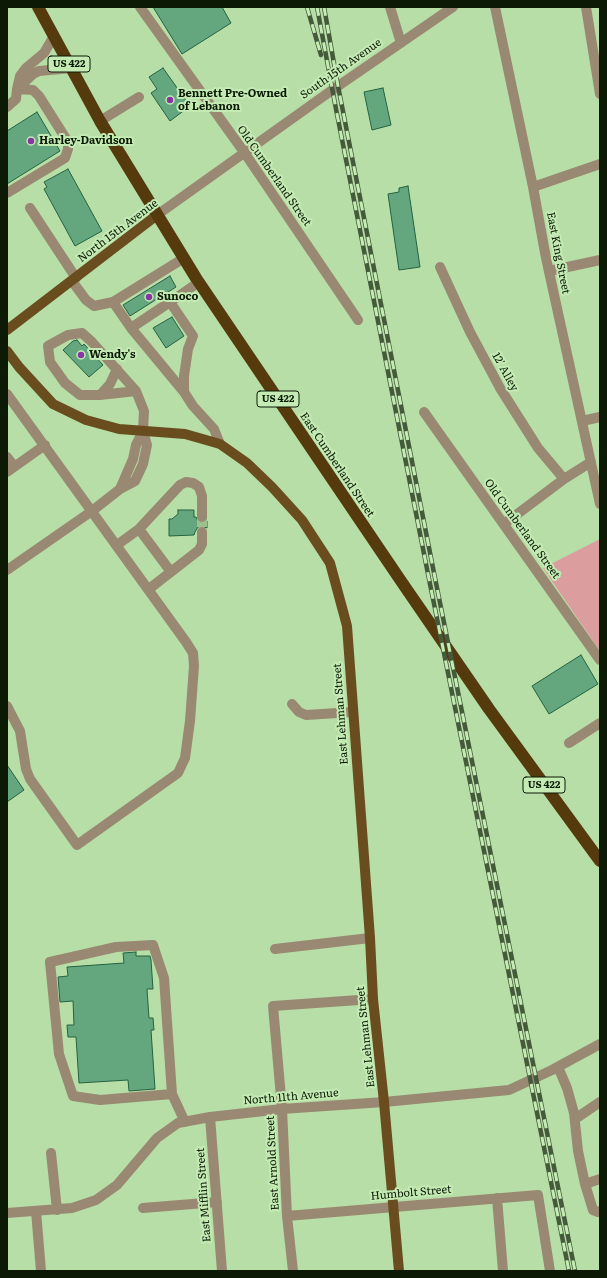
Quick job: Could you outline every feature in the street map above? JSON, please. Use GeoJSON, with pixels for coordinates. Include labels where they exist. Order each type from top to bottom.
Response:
{"type":"FeatureCollection","features":[{"type":"Feature","properties":{"kind":"highway","name":"East Cumberland Street"},"geometry":{"type":"LineString","coordinates":[[38,7],[100,121],[199,282],[489,709],[600,861]]}},
{"type":"Feature","properties":{"kind":"main road","name":"North 15th Avenue"},"geometry":{"type":"LineString","coordinates":[[7,330],[157,215]]}},
{"type":"Feature","properties":{"kind":"main road","name":"East Lehman Street"},"geometry":{"type":"LineString","coordinates":[[7,350],[19,367],[53,404],[86,420],[119,428],[185,434],[220,444],[247,463],[272,487],[302,520],[330,563],[347,626],[370,938],[372,999],[384,1102],[399,1271]]}},
{"type":"Feature","properties":{"kind":"street","name":"Old Cumberland Street"},"geometry":{"type":"LineString","coordinates":[[140,7],[244,152],[358,320]]}},
{"type":"Feature","properties":{"kind":"street"},"geometry":{"type":"LineString","coordinates":[[390,7],[401,43]]}},
{"type":"Feature","properties":{"kind":"street","name":"South 15th Avenue"},"geometry":{"type":"LineString","coordinates":[[244,152],[453,7]]}},
{"type":"Feature","properties":{"kind":"street","name":"East King Street"},"geometry":{"type":"LineString","coordinates":[[495,7],[549,271],[600,504]]}},
{"type":"Feature","properties":{"kind":"street"},"geometry":{"type":"LineString","coordinates":[[586,7],[600,94]]}},
{"type":"Feature","properties":{"kind":"street"},"geometry":{"type":"LineString","coordinates":[[7,107],[16,99],[20,76],[26,68],[44,53],[54,36]]}},
{"type":"Feature","properties":{"kind":"street"},"geometry":{"type":"LineString","coordinates":[[17,89],[33,74],[39,71],[72,68]]}},
{"type":"Feature","properties":{"kind":"street"},"geometry":{"type":"LineString","coordinates":[[7,193],[65,158],[68,149],[68,142],[39,96],[33,90],[17,89]]}},
{"type":"Feature","properties":{"kind":"street"},"geometry":{"type":"LineString","coordinates":[[100,121],[139,97]]}},
{"type":"Feature","properties":{"kind":"street","name":"North 15th Avenue"},"geometry":{"type":"LineString","coordinates":[[157,215],[244,152]]}},
{"type":"Feature","properties":{"kind":"street"},"geometry":{"type":"LineString","coordinates":[[533,187],[600,164]]}},
{"type":"Feature","properties":{"kind":"street"},"geometry":{"type":"LineString","coordinates":[[30,208],[86,300],[94,306],[113,302],[184,258]]}},
{"type":"Feature","properties":{"kind":"street"},"geometry":{"type":"LineString","coordinates":[[549,271],[600,260]]}},
{"type":"Feature","properties":{"kind":"street","name":"12' Alley"},"geometry":{"type":"LineString","coordinates":[[440,267],[470,332],[500,388],[538,448],[564,479]]}},
{"type":"Feature","properties":{"kind":"street"},"geometry":{"type":"LineString","coordinates":[[131,328],[199,282]]}},
{"type":"Feature","properties":{"kind":"street"},"geometry":{"type":"LineString","coordinates":[[113,302],[131,328],[184,392],[193,406],[214,429],[220,444]]}},
{"type":"Feature","properties":{"kind":"street"},"geometry":{"type":"LineString","coordinates":[[170,302],[192,336],[188,349],[184,376],[184,392]]}},
{"type":"Feature","properties":{"kind":"street"},"geometry":{"type":"LineString","coordinates":[[7,570],[92,511],[120,489],[135,481],[143,464],[147,445],[143,431],[144,411],[136,390],[92,342],[82,333],[68,334],[48,346],[50,362],[65,383],[80,395],[100,395],[136,390]]}},
{"type":"Feature","properties":{"kind":"street"},"geometry":{"type":"LineString","coordinates":[[100,395],[110,384],[117,369]]}},
{"type":"Feature","properties":{"kind":"street"},"geometry":{"type":"LineString","coordinates":[[7,394],[186,642],[193,653],[194,666],[190,721],[185,758],[178,773],[77,845],[30,779],[26,769],[20,731],[7,706]]}},
{"type":"Feature","properties":{"kind":"street","name":"Old Cumberland Street"},"geometry":{"type":"LineString","coordinates":[[424,412],[600,660]]}},
{"type":"Feature","properties":{"kind":"street"},"geometry":{"type":"LineString","coordinates":[[582,421],[600,417]]}},
{"type":"Feature","properties":{"kind":"street"},"geometry":{"type":"LineString","coordinates":[[7,457],[11,469],[44,445]]}},
{"type":"Feature","properties":{"kind":"street"},"geometry":{"type":"LineString","coordinates":[[504,524],[564,479],[591,462]]}},
{"type":"Feature","properties":{"kind":"street"},"geometry":{"type":"LineString","coordinates":[[117,545],[139,529],[178,487],[186,482],[193,483],[199,487],[202,496],[202,517]]}},
{"type":"Feature","properties":{"kind":"street"},"geometry":{"type":"LineString","coordinates":[[139,529],[171,572]]}},
{"type":"Feature","properties":{"kind":"street"},"geometry":{"type":"LineString","coordinates":[[149,589],[199,550],[202,544],[202,532]]}},
{"type":"Feature","properties":{"kind":"street"},"geometry":{"type":"LineString","coordinates":[[292,704],[299,712],[306,715],[353,712]]}},
{"type":"Feature","properties":{"kind":"street"},"geometry":{"type":"LineString","coordinates":[[569,743],[600,724]]}},
{"type":"Feature","properties":{"kind":"street"},"geometry":{"type":"LineString","coordinates":[[275,949],[370,938]]}},
{"type":"Feature","properties":{"kind":"street"},"geometry":{"type":"LineString","coordinates":[[172,1094],[100,1100],[73,1096],[58,1054],[50,962],[116,947],[153,945],[164,978],[172,1094],[185,1122]]}},
{"type":"Feature","properties":{"kind":"street","name":"East Arnold Street"},"geometry":{"type":"LineString","coordinates":[[293,1271],[287,1216],[282,1109],[273,1006],[372,999]]}},
{"type":"Feature","properties":{"kind":"street","name":"North 11th Avenue"},"geometry":{"type":"LineString","coordinates":[[7,1213],[72,1208],[96,1200],[117,1185],[157,1138],[178,1123],[210,1116],[509,1090],[558,1067],[600,1044]]}},
{"type":"Feature","properties":{"kind":"street"},"geometry":{"type":"LineString","coordinates":[[558,1067],[568,1088],[575,1118],[578,1151],[585,1184],[593,1210],[598,1212],[600,1211]]}},
{"type":"Feature","properties":{"kind":"street"},"geometry":{"type":"LineString","coordinates":[[575,1118],[600,1102]]}},
{"type":"Feature","properties":{"kind":"street","name":"East Mifflin Street"},"geometry":{"type":"LineString","coordinates":[[210,1116],[222,1271]]}},
{"type":"Feature","properties":{"kind":"street"},"geometry":{"type":"LineString","coordinates":[[51,1153],[56,1210]]}},
{"type":"Feature","properties":{"kind":"street"},"geometry":{"type":"LineString","coordinates":[[585,1184],[600,1179]]}},
{"type":"Feature","properties":{"kind":"street","name":"Humbolt Street"},"geometry":{"type":"LineString","coordinates":[[287,1216],[538,1195],[550,1271]]}},
{"type":"Feature","properties":{"kind":"street"},"geometry":{"type":"LineString","coordinates":[[498,1198],[503,1271]]}},
{"type":"Feature","properties":{"kind":"street"},"geometry":{"type":"LineString","coordinates":[[143,1208],[217,1202]]}},
{"type":"Feature","properties":{"kind":"street"},"geometry":{"type":"LineString","coordinates":[[36,1211],[41,1271]]}},
{"type":"Feature","properties":{"kind":"shaded area"},"geometry":{"type":"Polygon","coordinates":[[[600,539],[600,651],[543,568],[600,539]]]}},
{"type":"Feature","properties":{"kind":"building"},"geometry":{"type":"Polygon","coordinates":[[[153,7],[222,7],[231,23],[182,54],[153,7]]]}},
{"type":"Feature","properties":{"kind":"building","name":"Bennett Pre-Owned of Lebanon"},"geometry":{"type":"Polygon","coordinates":[[[163,68],[190,106],[170,121],[151,93],[157,89],[149,77],[163,68]]]}},
{"type":"Feature","properties":{"kind":"building"},"geometry":{"type":"Polygon","coordinates":[[[383,88],[391,125],[372,130],[364,92],[383,88]]]}},
{"type":"Feature","properties":{"kind":"building","name":"Harley-Davidson"},"geometry":{"type":"Polygon","coordinates":[[[37,112],[60,151],[7,184],[7,131],[37,112]]]}},
{"type":"Feature","properties":{"kind":"building"},"geometry":{"type":"Polygon","coordinates":[[[68,169],[102,231],[75,246],[44,189],[47,187],[44,182],[68,169]]]}},
{"type":"Feature","properties":{"kind":"building"},"geometry":{"type":"Polygon","coordinates":[[[408,186],[420,267],[399,270],[388,194],[399,192],[399,188],[408,186]]]}},
{"type":"Feature","properties":{"kind":"building","name":"Sunoco"},"geometry":{"type":"Polygon","coordinates":[[[170,276],[176,287],[130,316],[123,305],[170,276]]]}},
{"type":"Feature","properties":{"kind":"building"},"geometry":{"type":"Polygon","coordinates":[[[172,317],[184,336],[166,348],[153,328],[172,317]]]}},
{"type":"Feature","properties":{"kind":"building","name":"Wendy's"},"geometry":{"type":"Polygon","coordinates":[[[77,340],[82,346],[84,344],[103,365],[89,377],[63,350],[73,341],[77,340]]]}},
{"type":"Feature","properties":{"kind":"building"},"geometry":{"type":"Polygon","coordinates":[[[178,510],[194,510],[194,517],[196,517],[199,523],[207,521],[207,528],[202,526],[198,527],[194,535],[169,536],[169,519],[172,519],[178,514],[178,510]]]}},
{"type":"Feature","properties":{"kind":"building"},"geometry":{"type":"Polygon","coordinates":[[[581,655],[598,684],[549,714],[532,686],[581,655]]]}},
{"type":"Feature","properties":{"kind":"building"},"geometry":{"type":"Polygon","coordinates":[[[7,765],[24,790],[7,802],[7,765]]]}},
{"type":"Feature","properties":{"kind":"building"},"geometry":{"type":"Polygon","coordinates":[[[136,952],[136,956],[150,956],[151,960],[153,989],[147,989],[149,1018],[153,1018],[154,1030],[151,1030],[155,1089],[129,1091],[128,1080],[79,1083],[76,1037],[68,1037],[67,1025],[74,1025],[73,1001],[60,1002],[58,977],[68,976],[67,967],[124,963],[123,953],[136,952]]]}},
{"type":"Feature","properties":{"kind":"tunnel"},"geometry":{"type":"LineString","coordinates":[[202,517],[202,532]]}},
{"type":"Feature","properties":{"kind":"railway"},"geometry":{"type":"LineString","coordinates":[[307,7],[321,55]]}},
{"type":"Feature","properties":{"kind":"railway"},"geometry":{"type":"LineString","coordinates":[[317,7],[429,579],[569,1271]]}},
{"type":"Feature","properties":{"kind":"railway"},"geometry":{"type":"LineString","coordinates":[[324,7],[338,86],[435,578],[575,1271]]}},
{"type":"Feature","properties":{"kind":"place","name":"Bennett Pre-Owned of Lebanon"},"geometry":{"type":"Point","coordinates":[170,100]}},
{"type":"Feature","properties":{"kind":"place","name":"Harley-Davidson"},"geometry":{"type":"Point","coordinates":[31,141]}},
{"type":"Feature","properties":{"kind":"place","name":"Sunoco"},"geometry":{"type":"Point","coordinates":[149,297]}},
{"type":"Feature","properties":{"kind":"place","name":"Wendy's"},"geometry":{"type":"Point","coordinates":[81,355]}}]}
